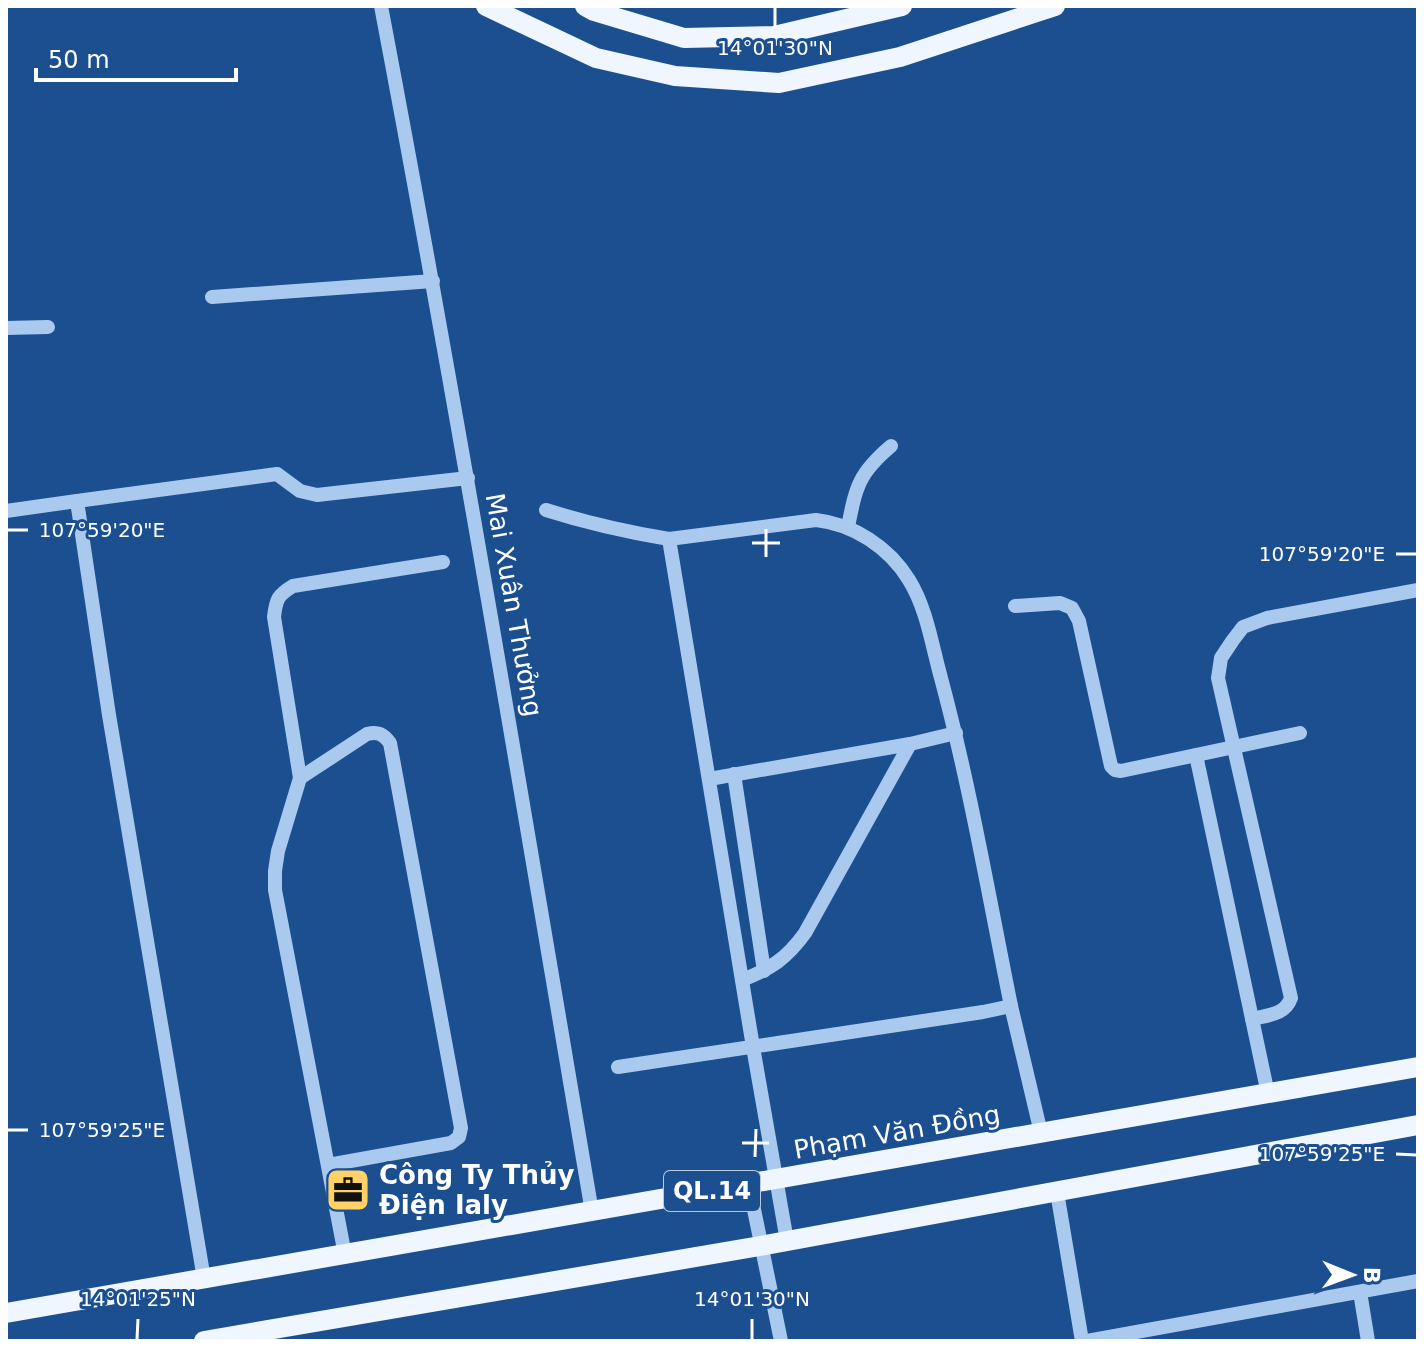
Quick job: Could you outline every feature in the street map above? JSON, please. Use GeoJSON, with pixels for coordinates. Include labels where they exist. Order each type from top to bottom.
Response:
{"type":"FeatureCollection","features":[{"type":"Feature","properties":{"kind":"main road"},"geometry":{"type":"LineString","coordinates":[[486,6],[596,58],[675,76],[779,83],[900,57],[1055,6]]}},
{"type":"Feature","properties":{"kind":"main road"},"geometry":{"type":"LineString","coordinates":[[585,6],[684,38],[774,36],[902,6]]}},
{"type":"Feature","properties":{"kind":"main road","name":"Phạm Văn Đồng"},"geometry":{"type":"LineString","coordinates":[[6,1313],[1418,1067]]}},
{"type":"Feature","properties":{"kind":"main road","name":"QL.14"},"geometry":{"type":"LineString","coordinates":[[204,1341],[760,1246],[1418,1125]]}},
{"type":"Feature","properties":{"kind":"street","name":"Mai Xuân Thưởng"},"geometry":{"type":"LineString","coordinates":[[381,6],[468,478],[592,1212]]}},
{"type":"Feature","properties":{"kind":"street"},"geometry":{"type":"LineString","coordinates":[[212,297],[433,281]]}},
{"type":"Feature","properties":{"kind":"street"},"geometry":{"type":"LineString","coordinates":[[6,328],[48,327]]}},
{"type":"Feature","properties":{"kind":"street"},"geometry":{"type":"LineString","coordinates":[[848,527],[854,494],[864,472],[891,446]]}},
{"type":"Feature","properties":{"kind":"street"},"geometry":{"type":"LineString","coordinates":[[6,511],[277,474],[300,491],[317,495],[468,478]]}},
{"type":"Feature","properties":{"kind":"street"},"geometry":{"type":"LineString","coordinates":[[77,501],[109,715],[204,1279]]}},
{"type":"Feature","properties":{"kind":"street"},"geometry":{"type":"LineString","coordinates":[[546,510],[587,523],[669,539],[816,520],[833,522],[865,537],[895,562],[920,601],[956,733],[1011,1006],[1041,1133]]}},
{"type":"Feature","properties":{"kind":"street"},"geometry":{"type":"LineString","coordinates":[[669,539],[787,1241]]}},
{"type":"Feature","properties":{"kind":"street"},"geometry":{"type":"LineString","coordinates":[[345,1255],[275,890],[278,851],[300,778],[274,617],[275,601],[293,586],[443,562]]}},
{"type":"Feature","properties":{"kind":"street"},"geometry":{"type":"LineString","coordinates":[[1252,1019],[1282,1012],[1291,998],[1218,678],[1221,658],[1243,627],[1267,618],[1418,590]]}},
{"type":"Feature","properties":{"kind":"street"},"geometry":{"type":"LineString","coordinates":[[1015,606],[1060,603],[1072,608],[1079,621],[1111,766],[1115,770],[1300,733]]}},
{"type":"Feature","properties":{"kind":"street"},"geometry":{"type":"LineString","coordinates":[[300,778],[367,734],[380,733],[390,743],[461,1128],[459,1137],[451,1143],[328,1165]]}},
{"type":"Feature","properties":{"kind":"street"},"geometry":{"type":"LineString","coordinates":[[709,779],[956,733]]}},
{"type":"Feature","properties":{"kind":"street"},"geometry":{"type":"LineString","coordinates":[[742,980],[764,971],[792,951],[805,933],[910,744]]}},
{"type":"Feature","properties":{"kind":"street"},"geometry":{"type":"LineString","coordinates":[[1196,755],[1268,1094]]}},
{"type":"Feature","properties":{"kind":"street"},"geometry":{"type":"LineString","coordinates":[[734,774],[764,971]]}},
{"type":"Feature","properties":{"kind":"street"},"geometry":{"type":"LineString","coordinates":[[618,1067],[1011,1006]]}},
{"type":"Feature","properties":{"kind":"street"},"geometry":{"type":"LineString","coordinates":[[749,1185],[781,1341]]}},
{"type":"Feature","properties":{"kind":"street"},"geometry":{"type":"LineString","coordinates":[[1057,1192],[1084,1341],[1418,1281]]}},
{"type":"Feature","properties":{"kind":"street"},"geometry":{"type":"LineString","coordinates":[[1360,1292],[1368,1341]]}},
{"type":"Feature","properties":{"kind":"place","name":"Công Ty Thủy Điện Ialy"},"geometry":{"type":"Point","coordinates":[348,1190]}}]}
